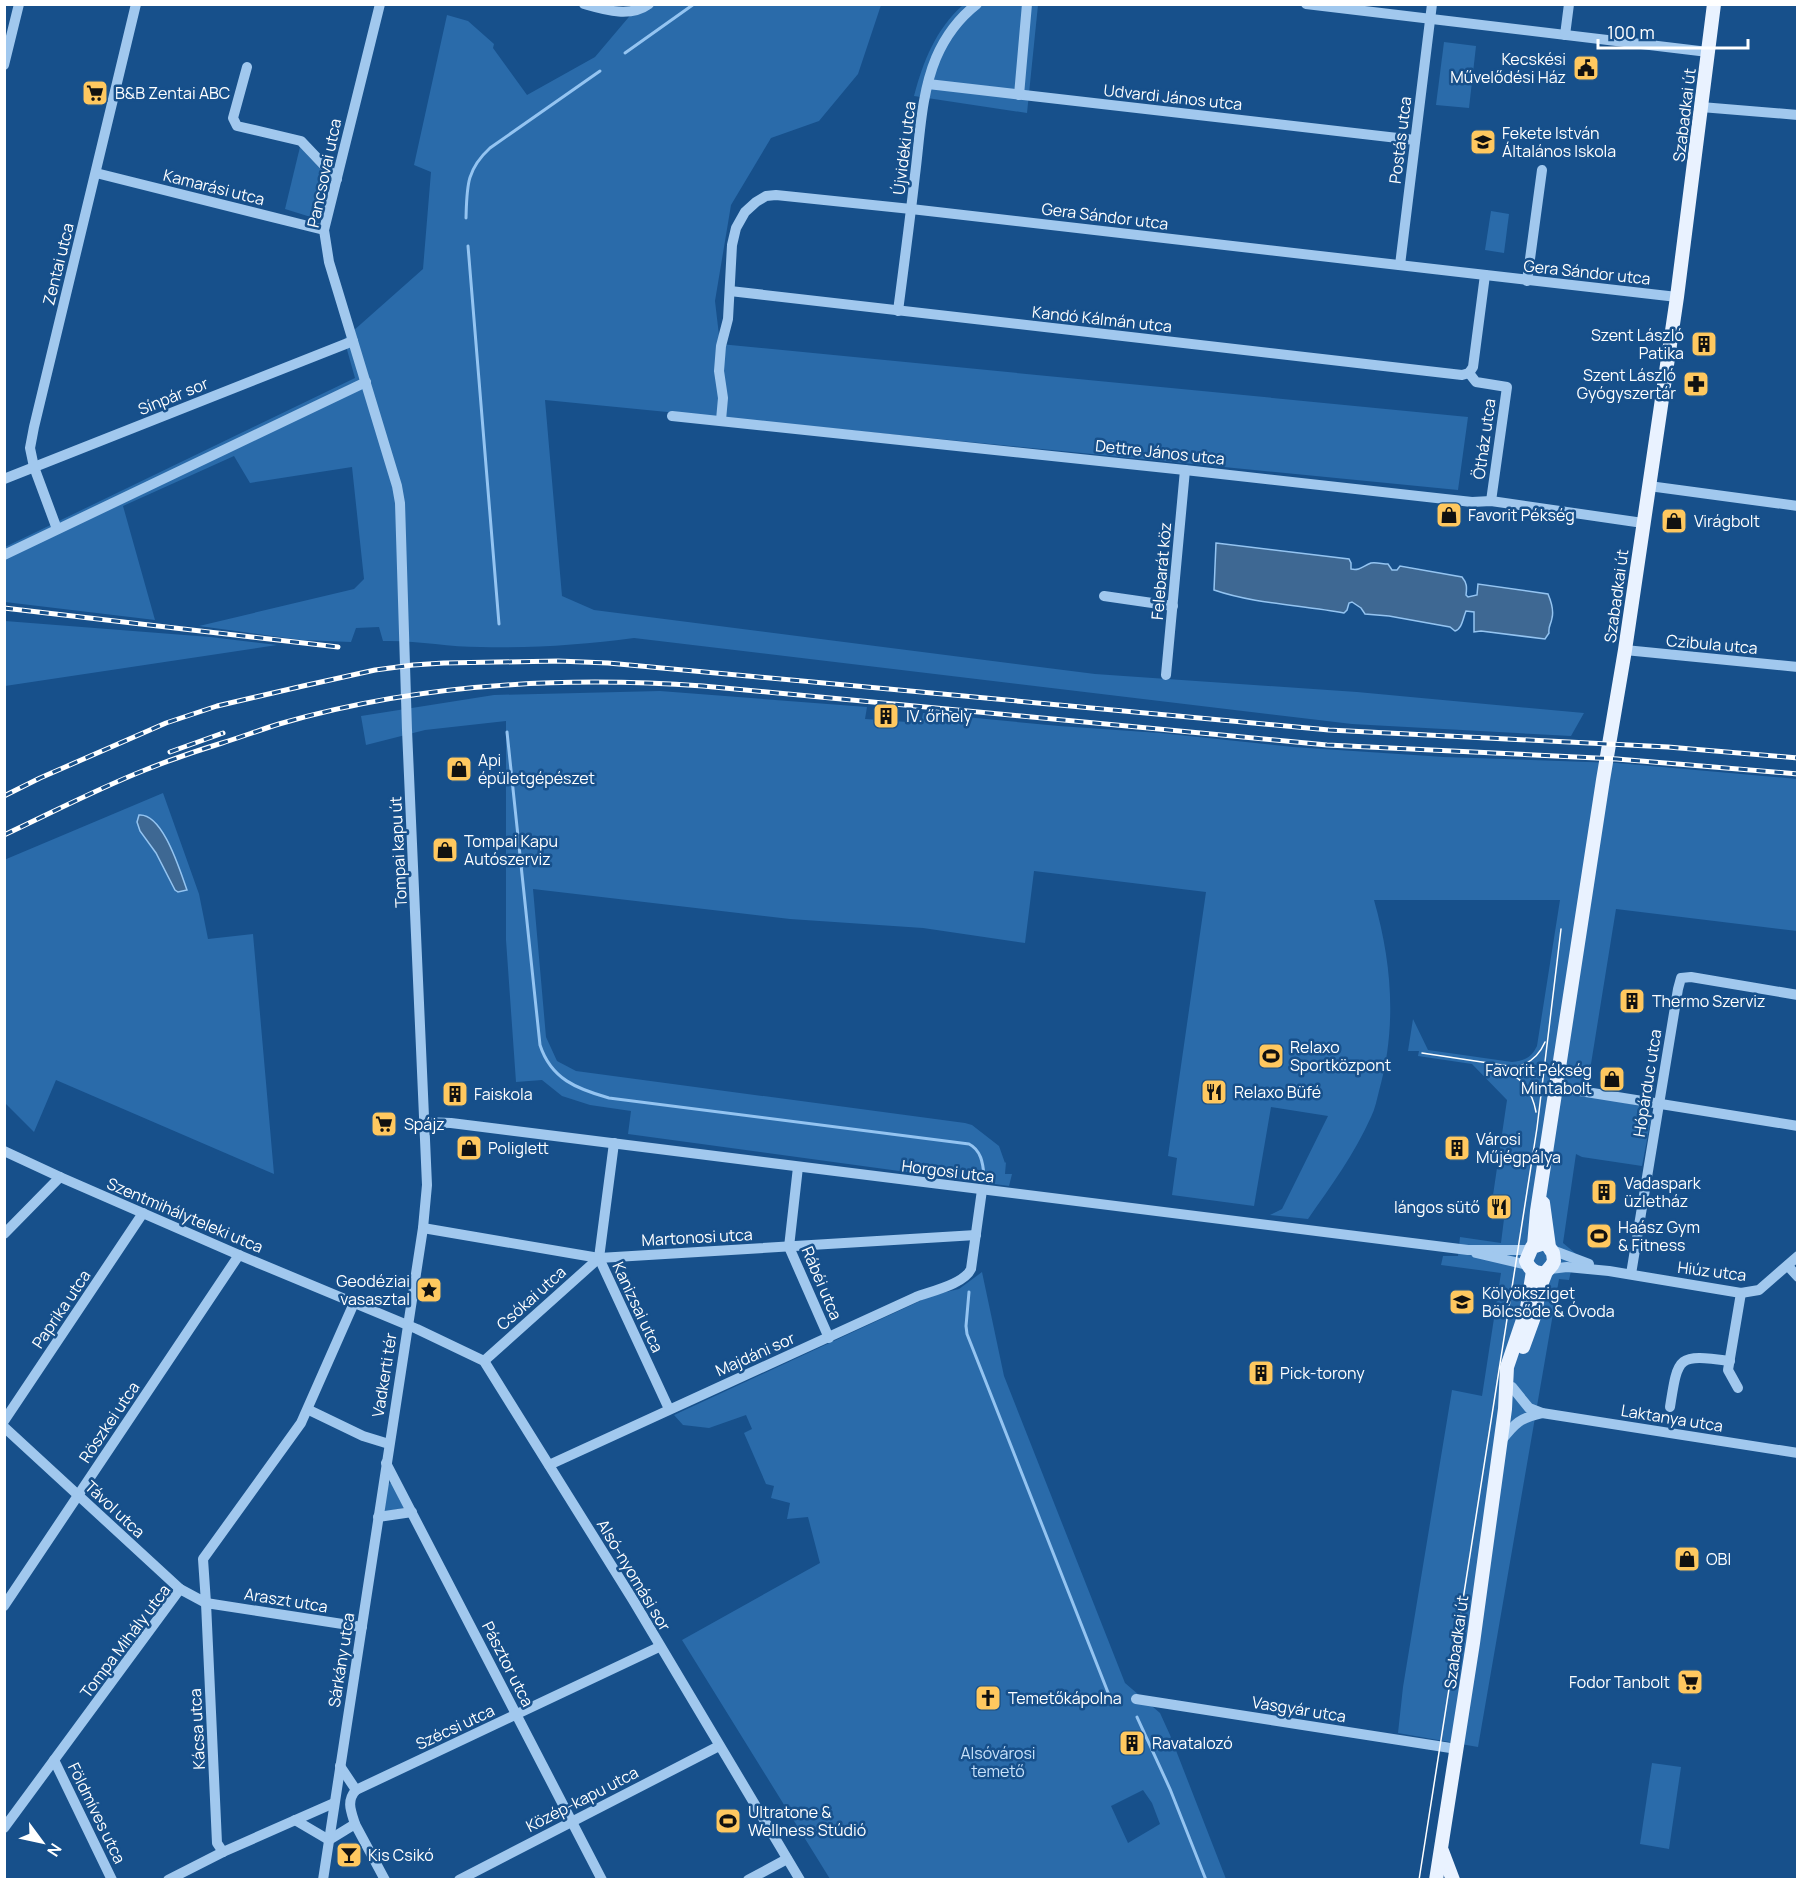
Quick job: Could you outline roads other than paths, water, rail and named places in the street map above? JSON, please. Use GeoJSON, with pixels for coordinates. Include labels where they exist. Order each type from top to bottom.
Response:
{"type":"FeatureCollection","features":[{"type":"Feature","properties":{"kind":"main road","name":"Szabadkai út"},"geometry":{"type":"LineString","coordinates":[[1539,1269],[1527,1261],[1532,1247],[1625,650],[1677,297],[1714,4]]}},
{"type":"Feature","properties":{"kind":"main road","name":"Szabadkai út"},"geometry":{"type":"LineString","coordinates":[[1506,1409],[1507,1367],[1539,1269],[1554,1261],[1541,1190]]}},
{"type":"Feature","properties":{"kind":"main road"},"geometry":{"type":"LineString","coordinates":[[1532,1247],[1541,1244],[1550,1248]]}},
{"type":"Feature","properties":{"kind":"main road","name":"Szabadkai út"},"geometry":{"type":"LineString","coordinates":[[1436,1880],[1506,1409],[1522,1348],[1535,1314],[1539,1290],[1539,1269]]}},
{"type":"Feature","properties":{"kind":"main road"},"geometry":{"type":"LineString","coordinates":[[1441,1849],[1453,1880]]}},
{"type":"Feature","properties":{"kind":"street"},"geometry":{"type":"LineString","coordinates":[[4,65],[19,4]]}},
{"type":"Feature","properties":{"kind":"street","name":"Zentai utca"},"geometry":{"type":"LineString","coordinates":[[57,529],[34,467],[30,448],[136,4]]}},
{"type":"Feature","properties":{"kind":"street","name":"Pancsovai utca"},"geometry":{"type":"LineString","coordinates":[[366,382],[329,262],[324,230],[380,4]]}},
{"type":"Feature","properties":{"kind":"street"},"geometry":{"type":"LineString","coordinates":[[584,4],[619,12],[634,12],[649,4]]}},
{"type":"Feature","properties":{"kind":"street","name":"Újvidéki utca"},"geometry":{"type":"LineString","coordinates":[[898,311],[923,106],[928,84],[935,59],[948,36],[977,4]]}},
{"type":"Feature","properties":{"kind":"street"},"geometry":{"type":"LineString","coordinates":[[1019,95],[1027,4]]}},
{"type":"Feature","properties":{"kind":"street"},"geometry":{"type":"LineString","coordinates":[[1306,4],[1708,52]]}},
{"type":"Feature","properties":{"kind":"street","name":"Postás utca"},"geometry":{"type":"LineString","coordinates":[[1400,265],[1432,4]]}},
{"type":"Feature","properties":{"kind":"street"},"geometry":{"type":"LineString","coordinates":[[1565,35],[1569,4]]}},
{"type":"Feature","properties":{"kind":"street"},"geometry":{"type":"LineString","coordinates":[[247,67],[233,118],[234,123],[237,126],[301,141],[337,179]]}},
{"type":"Feature","properties":{"kind":"street","name":"Udvardi János utca"},"geometry":{"type":"LineString","coordinates":[[928,84],[1415,140]]}},
{"type":"Feature","properties":{"kind":"street"},"geometry":{"type":"LineString","coordinates":[[1701,107],[1797,115]]}},
{"type":"Feature","properties":{"kind":"street"},"geometry":{"type":"LineString","coordinates":[[1527,281],[1542,170]]}},
{"type":"Feature","properties":{"kind":"street","name":"Kamarási utca"},"geometry":{"type":"LineString","coordinates":[[96,173],[324,230]]}},
{"type":"Feature","properties":{"kind":"street","name":"Gera Sándor utca"},"geometry":{"type":"LineString","coordinates":[[721,420],[723,398],[719,371],[728,319],[732,245],[736,228],[745,213],[766,196],[911,209],[1677,297]]}},
{"type":"Feature","properties":{"kind":"street"},"geometry":{"type":"LineString","coordinates":[[1469,373],[1473,367],[1485,275]]}},
{"type":"Feature","properties":{"kind":"street","name":"Kandó Kálmán utca"},"geometry":{"type":"LineString","coordinates":[[730,291],[1462,375],[1469,373]]}},
{"type":"Feature","properties":{"kind":"street","name":"Sínpár sor"},"geometry":{"type":"LineString","coordinates":[[4,479],[353,341]]}},
{"type":"Feature","properties":{"kind":"street","name":"Ötház utca"},"geometry":{"type":"LineString","coordinates":[[1469,373],[1476,382],[1506,387],[1491,501]]}},
{"type":"Feature","properties":{"kind":"street"},"geometry":{"type":"LineString","coordinates":[[4,555],[366,382]]}},
{"type":"Feature","properties":{"kind":"street","name":"Tompai kapu út"},"geometry":{"type":"LineString","coordinates":[[366,382],[400,502],[427,1185],[423,1228],[407,1324]]}},
{"type":"Feature","properties":{"kind":"street","name":"Dettre János utca"},"geometry":{"type":"LineString","coordinates":[[672,416],[1472,502],[1491,501],[1643,523]]}},
{"type":"Feature","properties":{"kind":"street","name":"Felebarát köz"},"geometry":{"type":"LineString","coordinates":[[1166,675],[1185,470]]}},
{"type":"Feature","properties":{"kind":"street"},"geometry":{"type":"LineString","coordinates":[[1649,486],[1797,506]]}},
{"type":"Feature","properties":{"kind":"street"},"geometry":{"type":"LineString","coordinates":[[1104,596],[1173,606]]}},
{"type":"Feature","properties":{"kind":"street","name":"Czibula utca"},"geometry":{"type":"LineString","coordinates":[[1625,650],[1797,667]]}},
{"type":"Feature","properties":{"kind":"street","name":"Hópárduc utca"},"geometry":{"type":"LineString","coordinates":[[1631,1274],[1681,978],[1699,978],[1797,995]]}},
{"type":"Feature","properties":{"kind":"street"},"geometry":{"type":"LineString","coordinates":[[1556,1087],[1797,1126]]}},
{"type":"Feature","properties":{"kind":"street","name":"Horgosi utca"},"geometry":{"type":"LineString","coordinates":[[425,1122],[451,1123],[614,1143],[982,1191],[1467,1250],[1532,1247]]}},
{"type":"Feature","properties":{"kind":"street","name":"Kanizsai utca"},"geometry":{"type":"LineString","coordinates":[[614,1143],[599,1258],[669,1409]]}},
{"type":"Feature","properties":{"kind":"street","name":"Szentmihályteleki utca"},"geometry":{"type":"LineString","coordinates":[[4,1151],[354,1304]]}},
{"type":"Feature","properties":{"kind":"street","name":"Rábéi utca"},"geometry":{"type":"LineString","coordinates":[[798,1167],[789,1247],[829,1338]]}},
{"type":"Feature","properties":{"kind":"street"},"geometry":{"type":"LineString","coordinates":[[4,1234],[60,1177]]}},
{"type":"Feature","properties":{"kind":"street"},"geometry":{"type":"LineString","coordinates":[[976,1235],[982,1191]]}},
{"type":"Feature","properties":{"kind":"street","name":"Paprika utca"},"geometry":{"type":"LineString","coordinates":[[4,1421],[142,1213]]}},
{"type":"Feature","properties":{"kind":"street","name":"Martonosi utca"},"geometry":{"type":"LineString","coordinates":[[423,1228],[599,1258],[976,1235]]}},
{"type":"Feature","properties":{"kind":"street","name":"Majdáni sor"},"geometry":{"type":"LineString","coordinates":[[549,1465],[916,1297],[960,1281],[969,1274],[971,1269],[976,1235]]}},
{"type":"Feature","properties":{"kind":"street","name":"Hiúz utca"},"geometry":{"type":"LineString","coordinates":[[1550,1248],[1569,1258],[1610,1271]]}},
{"type":"Feature","properties":{"kind":"street","name":"Horgosi utca"},"geometry":{"type":"LineString","coordinates":[[1467,1250],[1539,1269]]}},
{"type":"Feature","properties":{"kind":"street","name":"Röszkei utca"},"geometry":{"type":"LineString","coordinates":[[4,1606],[239,1255]]}},
{"type":"Feature","properties":{"kind":"street","name":"Hiúz utca"},"geometry":{"type":"LineString","coordinates":[[1539,1269],[1567,1267],[1610,1271],[1741,1293],[1760,1290],[1797,1256]]}},
{"type":"Feature","properties":{"kind":"street","name":"Csókai utca"},"geometry":{"type":"LineString","coordinates":[[484,1361],[599,1258]]}},
{"type":"Feature","properties":{"kind":"street"},"geometry":{"type":"LineString","coordinates":[[1788,1266],[1797,1277]]}},
{"type":"Feature","properties":{"kind":"street"},"geometry":{"type":"LineString","coordinates":[[1738,1388],[1728,1370],[1741,1293]]}},
{"type":"Feature","properties":{"kind":"street"},"geometry":{"type":"LineString","coordinates":[[207,1603],[203,1559],[302,1423],[354,1304]]}},
{"type":"Feature","properties":{"kind":"street","name":"Vadkerti tér"},"geometry":{"type":"LineString","coordinates":[[309,1410],[363,1436],[389,1444],[407,1324],[354,1304]]}},
{"type":"Feature","properties":{"kind":"street"},"geometry":{"type":"LineString","coordinates":[[407,1324],[484,1361]]}},
{"type":"Feature","properties":{"kind":"street"},"geometry":{"type":"LineString","coordinates":[[1670,1407],[1674,1380],[1682,1362],[1695,1356],[1730,1360]]}},
{"type":"Feature","properties":{"kind":"street","name":"Alsó-nyomási sor"},"geometry":{"type":"LineString","coordinates":[[484,1361],[633,1600],[800,1880]]}},
{"type":"Feature","properties":{"kind":"street","name":"Laktanya utca"},"geometry":{"type":"LineString","coordinates":[[1512,1388],[1529,1408],[1542,1413],[1797,1453]]}},
{"type":"Feature","properties":{"kind":"street"},"geometry":{"type":"LineString","coordinates":[[1501,1441],[1518,1421],[1542,1413]]}},
{"type":"Feature","properties":{"kind":"street","name":"Távol utca"},"geometry":{"type":"LineString","coordinates":[[4,1427],[180,1589]]}},
{"type":"Feature","properties":{"kind":"street","name":"Sárkány utca"},"geometry":{"type":"LineString","coordinates":[[322,1880],[389,1444]]}},
{"type":"Feature","properties":{"kind":"street","name":"Pásztor utca"},"geometry":{"type":"LineString","coordinates":[[386,1463],[602,1880]]}},
{"type":"Feature","properties":{"kind":"street"},"geometry":{"type":"LineString","coordinates":[[378,1517],[412,1512]]}},
{"type":"Feature","properties":{"kind":"street","name":"Tompa Mihály utca"},"geometry":{"type":"LineString","coordinates":[[4,1828],[180,1589],[207,1603]]}},
{"type":"Feature","properties":{"kind":"street","name":"Araszt utca"},"geometry":{"type":"LineString","coordinates":[[207,1603],[362,1627]]}},
{"type":"Feature","properties":{"kind":"street","name":"Kácsa utca"},"geometry":{"type":"LineString","coordinates":[[207,1603],[217,1843],[223,1852]]}},
{"type":"Feature","properties":{"kind":"street","name":"Szécsi utca"},"geometry":{"type":"LineString","coordinates":[[356,1790],[659,1647]]}},
{"type":"Feature","properties":{"kind":"street","name":"Vasgyár utca"},"geometry":{"type":"LineString","coordinates":[[1136,1699],[1457,1749]]}},
{"type":"Feature","properties":{"kind":"street","name":"Közép-kapu utca"},"geometry":{"type":"LineString","coordinates":[[459,1880],[719,1746]]}},
{"type":"Feature","properties":{"kind":"street","name":"Földmíves utca"},"geometry":{"type":"LineString","coordinates":[[54,1760],[112,1880]]}},
{"type":"Feature","properties":{"kind":"street"},"geometry":{"type":"LineString","coordinates":[[340,1766],[356,1790],[350,1797],[349,1806],[355,1824],[385,1880]]}},
{"type":"Feature","properties":{"kind":"street"},"geometry":{"type":"LineString","coordinates":[[168,1880],[223,1852],[334,1803]]}},
{"type":"Feature","properties":{"kind":"street"},"geometry":{"type":"LineString","coordinates":[[295,1820],[329,1840],[355,1824]]}},
{"type":"Feature","properties":{"kind":"street"},"geometry":{"type":"LineString","coordinates":[[748,1880],[787,1859]]}},
{"type":"Feature","properties":{"kind":"waterway"},"geometry":{"type":"LineString","coordinates":[[625,53],[694,4]]}},
{"type":"Feature","properties":{"kind":"waterway"},"geometry":{"type":"LineString","coordinates":[[466,218],[469,180],[482,156],[490,148],[600,71]]}},
{"type":"Feature","properties":{"kind":"waterway"},"geometry":{"type":"LineString","coordinates":[[468,246],[499,624]]}},
{"type":"Feature","properties":{"kind":"waterway"},"geometry":{"type":"LineString","coordinates":[[507,732],[540,1045],[545,1057],[558,1074],[586,1091],[609,1098],[969,1144],[979,1153],[984,1176]]}},
{"type":"Feature","properties":{"kind":"waterway"},"geometry":{"type":"LineString","coordinates":[[969,1292],[967,1334],[1109,1695],[1121,1704]]}},
{"type":"Feature","properties":{"kind":"waterway"},"geometry":{"type":"LineString","coordinates":[[1137,1717],[1170,1789],[1206,1880]]}},
{"type":"Feature","properties":{"kind":"tram line"},"geometry":{"type":"LineString","coordinates":[[1419,1880],[1537,1128],[1561,929]]}},
{"type":"Feature","properties":{"kind":"tram line"},"geometry":{"type":"LineString","coordinates":[[1422,1053],[1515,1067],[1533,1059],[1545,1042]]}},
{"type":"Feature","properties":{"kind":"tram line"},"geometry":{"type":"LineString","coordinates":[[1501,1068],[1524,1085],[1532,1097],[1536,1112]]}},
{"type":"Feature","properties":{"kind":"railway"},"geometry":{"type":"LineString","coordinates":[[4,608],[338,647]]}},
{"type":"Feature","properties":{"kind":"railway"},"geometry":{"type":"LineString","coordinates":[[4,796],[166,723],[217,706],[375,670],[444,663],[558,661],[608,663],[1329,730],[1668,747],[1798,758]]}},
{"type":"Feature","properties":{"kind":"railway"},"geometry":{"type":"LineString","coordinates":[[4,835],[145,770],[279,724],[331,710],[383,700],[489,686],[543,683],[650,683],[703,686],[1327,745],[1617,759],[1798,774]]}},
{"type":"Feature","properties":{"kind":"railway"},"geometry":{"type":"LineString","coordinates":[[170,752],[223,733]]}},
{"type":"Feature","properties":{"kind":"place","name":"Kecskési Művelődési Ház"},"geometry":{"type":"Point","coordinates":[1586,68]}},
{"type":"Feature","properties":{"kind":"place","name":"B&B Zentai ABC"},"geometry":{"type":"Point","coordinates":[95,93]}},
{"type":"Feature","properties":{"kind":"place","name":"Fekete István Általános Iskola"},"geometry":{"type":"Point","coordinates":[1483,142]}},
{"type":"Feature","properties":{"kind":"place","name":"Szent László Patika"},"geometry":{"type":"Point","coordinates":[1704,344]}},
{"type":"Feature","properties":{"kind":"place","name":"Szent László Gyógyszertár"},"geometry":{"type":"Point","coordinates":[1696,384]}},
{"type":"Feature","properties":{"kind":"place","name":"Favorit Pékség"},"geometry":{"type":"Point","coordinates":[1449,515]}},
{"type":"Feature","properties":{"kind":"place","name":"Virágbolt"},"geometry":{"type":"Point","coordinates":[1674,521]}},
{"type":"Feature","properties":{"kind":"place","name":"IV. őrhely"},"geometry":{"type":"Point","coordinates":[886,716]}},
{"type":"Feature","properties":{"kind":"place","name":"Api épületgépészet"},"geometry":{"type":"Point","coordinates":[459,769]}},
{"type":"Feature","properties":{"kind":"place","name":"Tompai Kapu Autószerviz"},"geometry":{"type":"Point","coordinates":[445,850]}},
{"type":"Feature","properties":{"kind":"place","name":"Thermo Szerviz"},"geometry":{"type":"Point","coordinates":[1632,1001]}},
{"type":"Feature","properties":{"kind":"place","name":"Relaxo Sportközpont"},"geometry":{"type":"Point","coordinates":[1271,1056]}},
{"type":"Feature","properties":{"kind":"place","name":"Favorit Pékség Mintabolt"},"geometry":{"type":"Point","coordinates":[1612,1079]}},
{"type":"Feature","properties":{"kind":"place","name":"Relaxo Büfé"},"geometry":{"type":"Point","coordinates":[1214,1092]}},
{"type":"Feature","properties":{"kind":"place","name":"Faiskola"},"geometry":{"type":"Point","coordinates":[455,1094]}},
{"type":"Feature","properties":{"kind":"place","name":"Spájz"},"geometry":{"type":"Point","coordinates":[384,1124]}},
{"type":"Feature","properties":{"kind":"place","name":"Poliglett"},"geometry":{"type":"Point","coordinates":[469,1148]}},
{"type":"Feature","properties":{"kind":"place","name":"Városi Műjégpálya"},"geometry":{"type":"Point","coordinates":[1457,1148]}},
{"type":"Feature","properties":{"kind":"place","name":"Vadaspark üzletház"},"geometry":{"type":"Point","coordinates":[1604,1192]}},
{"type":"Feature","properties":{"kind":"place","name":"lángos sütő"},"geometry":{"type":"Point","coordinates":[1499,1207]}},
{"type":"Feature","properties":{"kind":"place","name":"Haász Gym & Fitness"},"geometry":{"type":"Point","coordinates":[1599,1236]}},
{"type":"Feature","properties":{"kind":"place","name":"Geodéziai vasasztal"},"geometry":{"type":"Point","coordinates":[429,1290]}},
{"type":"Feature","properties":{"kind":"place","name":"Kölyöksziget Bölcsőde & Óvoda"},"geometry":{"type":"Point","coordinates":[1462,1302]}},
{"type":"Feature","properties":{"kind":"place","name":"Pick-torony"},"geometry":{"type":"Point","coordinates":[1261,1373]}},
{"type":"Feature","properties":{"kind":"place","name":"OBI"},"geometry":{"type":"Point","coordinates":[1687,1559]}},
{"type":"Feature","properties":{"kind":"place","name":"Fodor Tanbolt"},"geometry":{"type":"Point","coordinates":[1690,1682]}},
{"type":"Feature","properties":{"kind":"place","name":"Temetőkápolna"},"geometry":{"type":"Point","coordinates":[988,1698]}},
{"type":"Feature","properties":{"kind":"place","name":"Ravatalozó"},"geometry":{"type":"Point","coordinates":[1132,1743]}},
{"type":"Feature","properties":{"kind":"place","name":"Ultratone & Wellness Stúdió"},"geometry":{"type":"Point","coordinates":[728,1821]}},
{"type":"Feature","properties":{"kind":"place","name":"Kis Csikó"},"geometry":{"type":"Point","coordinates":[349,1855]}},
{"type":"Feature","properties":{"kind":"park label","name":"Alsóvárosi temető"},"geometry":{"type":"Point","coordinates":[998,1762]}}]}
